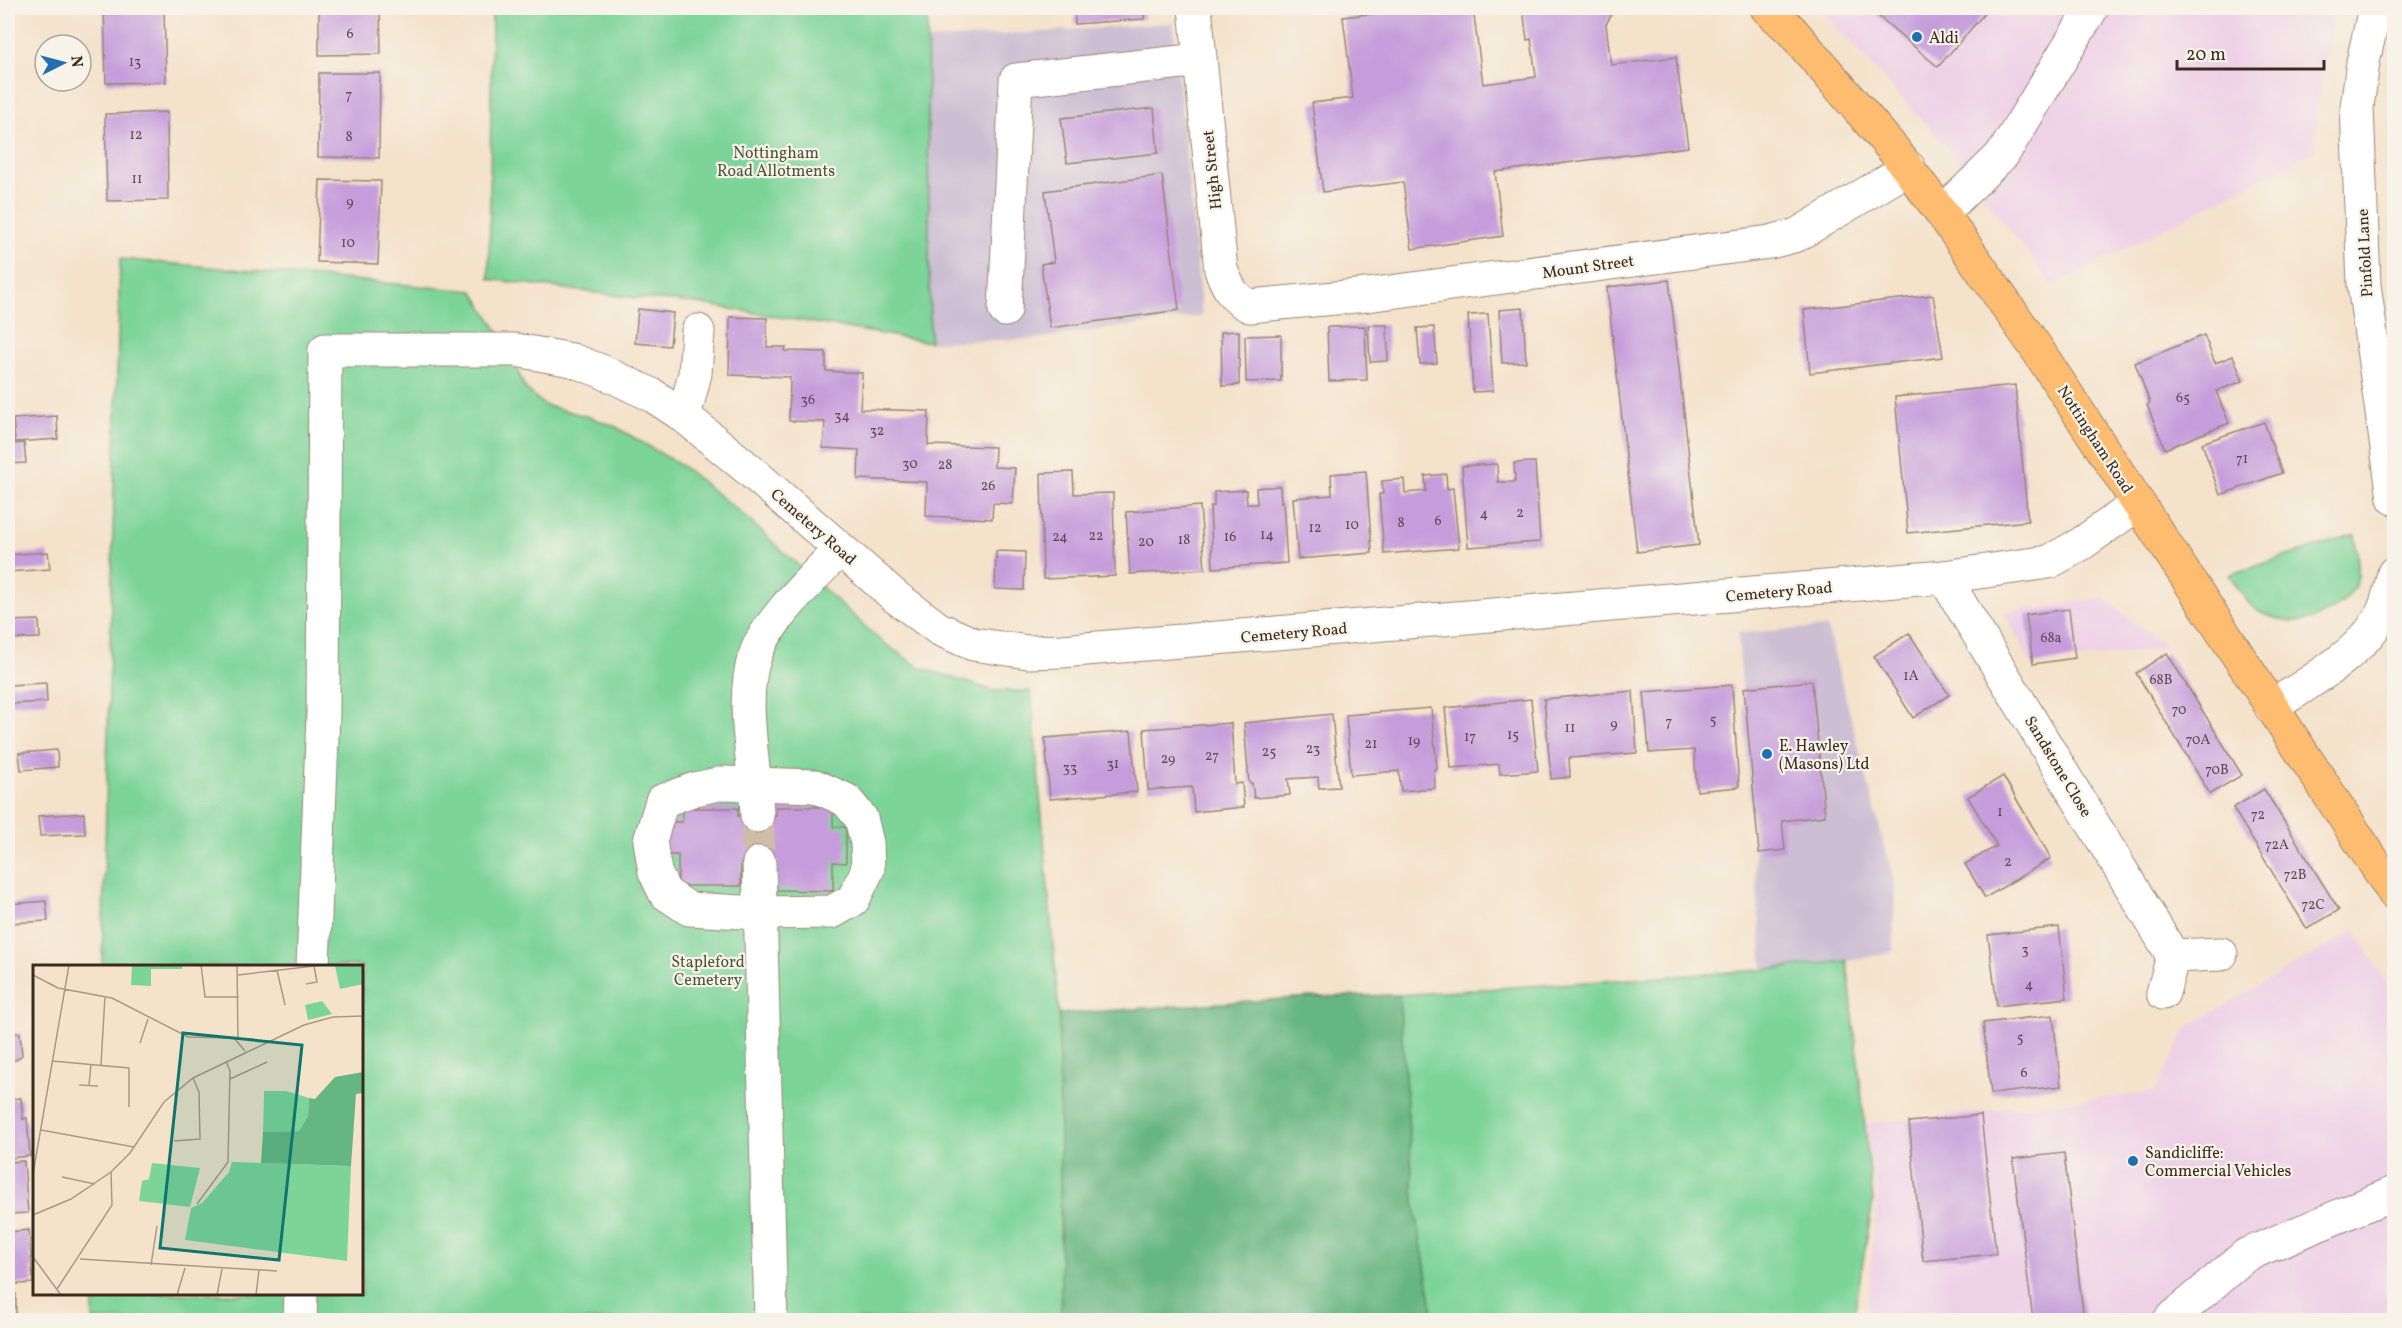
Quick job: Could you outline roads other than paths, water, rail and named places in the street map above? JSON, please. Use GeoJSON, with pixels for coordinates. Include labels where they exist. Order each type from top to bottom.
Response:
{"type":"FeatureCollection","features":[{"type":"Feature","properties":{"kind":"main road","name":"Nottingham Road"},"geometry":{"type":"LineString","coordinates":[[1767,8],[1791,30],[1908,168],[1942,213],[2037,349],[2394,893]]}},
{"type":"Feature","properties":{"kind":"street"},"geometry":{"type":"LineString","coordinates":[[1942,213],[2003,154],[2092,8]]}},
{"type":"Feature","properties":{"kind":"street","name":"Pinfold Lane"},"geometry":{"type":"LineString","coordinates":[[2375,8],[2362,62],[2356,107],[2364,285],[2394,498]]}},
{"type":"Feature","properties":{"kind":"street","name":"High Street"},"geometry":{"type":"LineString","coordinates":[[1196,15],[1221,270],[1231,294],[1240,302],[1250,306]]}},
{"type":"Feature","properties":{"kind":"street"},"geometry":{"type":"LineString","coordinates":[[1005,310],[1016,80],[1200,60]]}},
{"type":"Feature","properties":{"kind":"street","name":"Mount Street"},"geometry":{"type":"LineString","coordinates":[[1250,306],[1367,295],[1770,242],[1797,235],[1908,168]]}},
{"type":"Feature","properties":{"kind":"street"},"geometry":{"type":"LineString","coordinates":[[684,416],[695,374],[698,331]]}},
{"type":"Feature","properties":{"kind":"street","name":"Cemetery Road"},"geometry":{"type":"LineString","coordinates":[[314,965],[323,714],[325,350],[527,351],[572,360],[601,371],[652,394],[684,416],[897,598],[939,629],[973,644],[1028,652],[1944,577],[2049,562],[2081,544],[2138,504]]}},
{"type":"Feature","properties":{"kind":"street"},"geometry":{"type":"LineString","coordinates":[[757,800],[749,730],[749,692],[754,656],[765,636],[783,613],[840,549]]}},
{"type":"Feature","properties":{"kind":"street"},"geometry":{"type":"LineString","coordinates":[[2271,707],[2337,665],[2389,612],[2394,573]]}},
{"type":"Feature","properties":{"kind":"street","name":"Sandstone Close"},"geometry":{"type":"LineString","coordinates":[[1944,577],[2173,956]]}},
{"type":"Feature","properties":{"kind":"street"},"geometry":{"type":"LineString","coordinates":[[723,783],[757,800],[815,786],[846,800],[861,818],[867,843],[868,869],[853,900],[832,912],[760,913],[689,909],[665,893],[655,872],[650,841],[662,801],[695,789],[723,783]]}},
{"type":"Feature","properties":{"kind":"street"},"geometry":{"type":"LineString","coordinates":[[759,863],[771,1320]]}},
{"type":"Feature","properties":{"kind":"street"},"geometry":{"type":"LineString","coordinates":[[2163,993],[2173,956],[2221,954]]}},
{"type":"Feature","properties":{"kind":"street"},"geometry":{"type":"LineString","coordinates":[[2169,1320],[2246,1255],[2394,1193]]}},
{"type":"Feature","properties":{"kind":"street"},"geometry":{"type":"LineString","coordinates":[[300,1320],[301,1295]]}},
{"type":"Feature","properties":{"kind":"tunnel"},"geometry":{"type":"LineString","coordinates":[[757,816],[759,863]]}},
{"type":"Feature","properties":{"kind":"place","name":"Aldi"},"geometry":{"type":"Point","coordinates":[1917,37]}},
{"type":"Feature","properties":{"kind":"place","name":"E. Hawley (Masons) Ltd"},"geometry":{"type":"Point","coordinates":[1767,754]}},
{"type":"Feature","properties":{"kind":"place","name":"Sandicliffe: Commercial Vehicles"},"geometry":{"type":"Point","coordinates":[2133,1161]}},
{"type":"Feature","properties":{"kind":"park label","name":"Nottingham Road Allotments"},"geometry":{"type":"Point","coordinates":[776,161]}},
{"type":"Feature","properties":{"kind":"park label","name":"Stapleford Cemetery"},"geometry":{"type":"Point","coordinates":[708,970]}}]}
